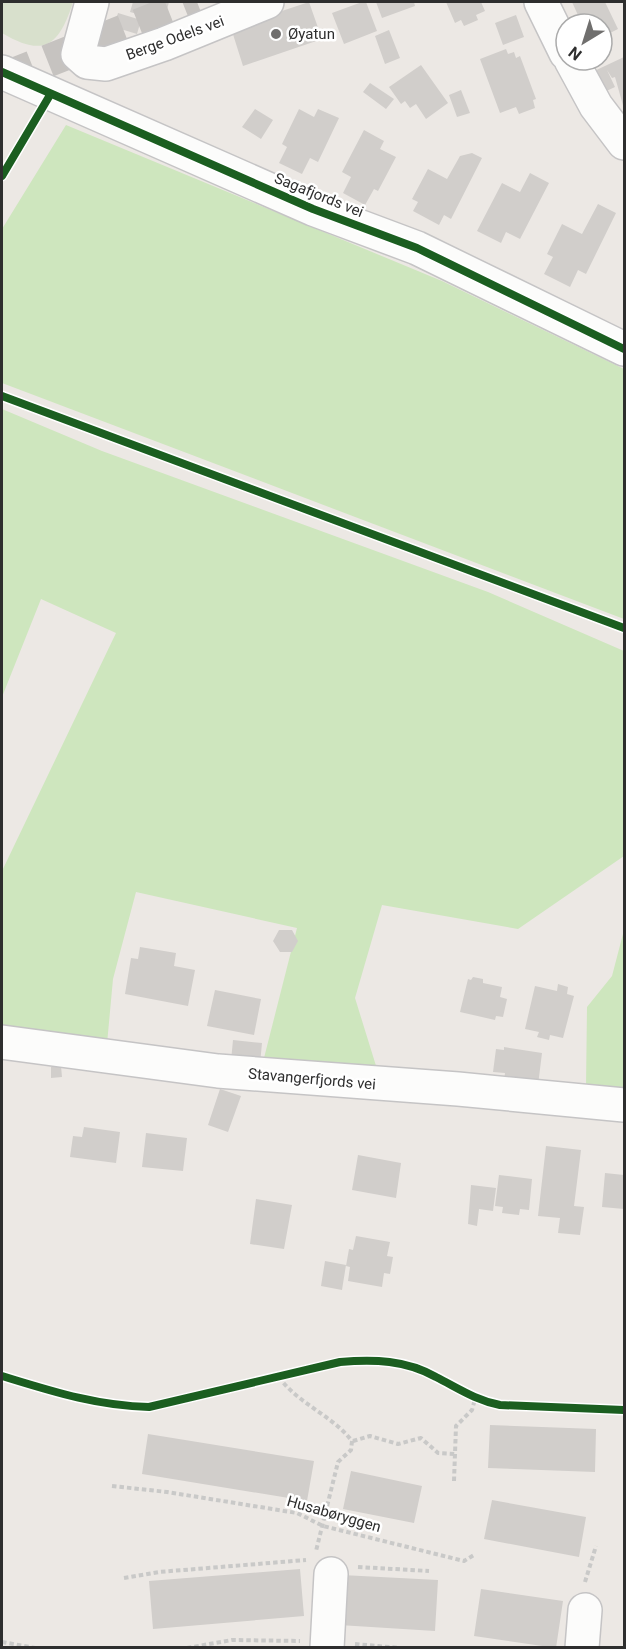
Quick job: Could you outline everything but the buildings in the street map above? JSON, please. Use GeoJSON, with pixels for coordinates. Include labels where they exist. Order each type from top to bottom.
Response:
{"type":"FeatureCollection","features":[{"type":"Feature","properties":{"kind":"street","name":"Berge Odels vei"},"geometry":{"type":"LineString","coordinates":[[92,2],[78,48],[81,59],[93,64],[106,64],[164,44],[267,2]]}},
{"type":"Feature","properties":{"kind":"street"},"geometry":{"type":"LineString","coordinates":[[541,2],[554,29]]}},
{"type":"Feature","properties":{"kind":"street","name":"Sagafjords vei"},"geometry":{"type":"LineString","coordinates":[[2,72],[313,209],[417,248],[624,349]]}},
{"type":"Feature","properties":{"kind":"street"},"geometry":{"type":"LineString","coordinates":[[578,72],[596,106],[624,143]]}},
{"type":"Feature","properties":{"kind":"street","name":"Stavangerfjords vei"},"geometry":{"type":"LineString","coordinates":[[2,1042],[218,1071],[458,1089],[624,1105]]}},
{"type":"Feature","properties":{"kind":"street"},"geometry":{"type":"LineString","coordinates":[[327,1645],[331,1567]]}},
{"type":"Feature","properties":{"kind":"street"},"geometry":{"type":"LineString","coordinates":[[582,1647],[585,1610]]}},
{"type":"Feature","properties":{"kind":"path"},"geometry":{"type":"LineString","coordinates":[[268,1380],[289,1374]]}},
{"type":"Feature","properties":{"kind":"path"},"geometry":{"type":"LineString","coordinates":[[279,1377],[290,1393],[345,1432],[352,1441],[351,1450],[338,1462],[329,1497]]}},
{"type":"Feature","properties":{"kind":"path"},"geometry":{"type":"LineString","coordinates":[[454,1481],[456,1426],[472,1410],[475,1399]]}},
{"type":"Feature","properties":{"kind":"path"},"geometry":{"type":"LineString","coordinates":[[352,1441],[370,1436],[398,1444],[421,1438],[438,1452],[454,1454]]}},
{"type":"Feature","properties":{"kind":"path"},"geometry":{"type":"LineString","coordinates":[[590,1569],[596,1545]]}},
{"type":"Feature","properties":{"kind":"path"},"geometry":{"type":"LineString","coordinates":[[124,1578],[278,1561],[331,1567],[429,1571]]}},
{"type":"Feature","properties":{"kind":"path"},"geometry":{"type":"LineString","coordinates":[[187,1647],[232,1640],[400,1647]]}},
{"type":"Feature","properties":{"kind":"path"},"geometry":{"type":"LineString","coordinates":[[2,1642],[35,1647]]}},
{"type":"Feature","properties":{"kind":"green space"},"geometry":{"type":"Polygon","coordinates":[[[2,2],[73,2],[62,29],[55,38],[39,46],[17,41],[2,33],[2,2]]]}},
{"type":"Feature","properties":{"kind":"green space"},"geometry":{"type":"Polygon","coordinates":[[[66,125],[442,281],[624,369],[624,619],[2,383],[2,229],[66,125]]]}},
{"type":"Feature","properties":{"kind":"green space"},"geometry":{"type":"Polygon","coordinates":[[[2,409],[102,451],[488,592],[624,651],[624,856],[518,929],[382,905],[355,998],[377,1069],[264,1058],[297,928],[136,892],[113,979],[107,1044],[2,1033],[2,871],[116,633],[41,599],[2,697],[2,409]]]}},
{"type":"Feature","properties":{"kind":"green space"},"geometry":{"type":"Polygon","coordinates":[[[624,930],[624,1091],[586,1087],[587,1007],[612,976],[624,930]]]}},
{"type":"Feature","properties":{"kind":"tunnel"},"geometry":{"type":"LineString","coordinates":[[2,79],[197,2]]}},
{"type":"Feature","properties":{"kind":"cycle path"},"geometry":{"type":"LineString","coordinates":[[2,72],[313,209],[417,248],[624,349]]}},
{"type":"Feature","properties":{"kind":"cycle path"},"geometry":{"type":"LineString","coordinates":[[2,176],[50,95]]}},
{"type":"Feature","properties":{"kind":"cycle path"},"geometry":{"type":"LineString","coordinates":[[2,396],[624,628]]}},
{"type":"Feature","properties":{"kind":"cycle path"},"geometry":{"type":"LineString","coordinates":[[2,1376],[93,1401],[149,1407],[340,1362],[377,1361],[401,1364],[425,1371],[475,1397],[500,1405],[624,1410]]}},
{"type":"Feature","properties":{"kind":"place","name":"Øyatun"},"geometry":{"type":"Point","coordinates":[276,34]}}]}
